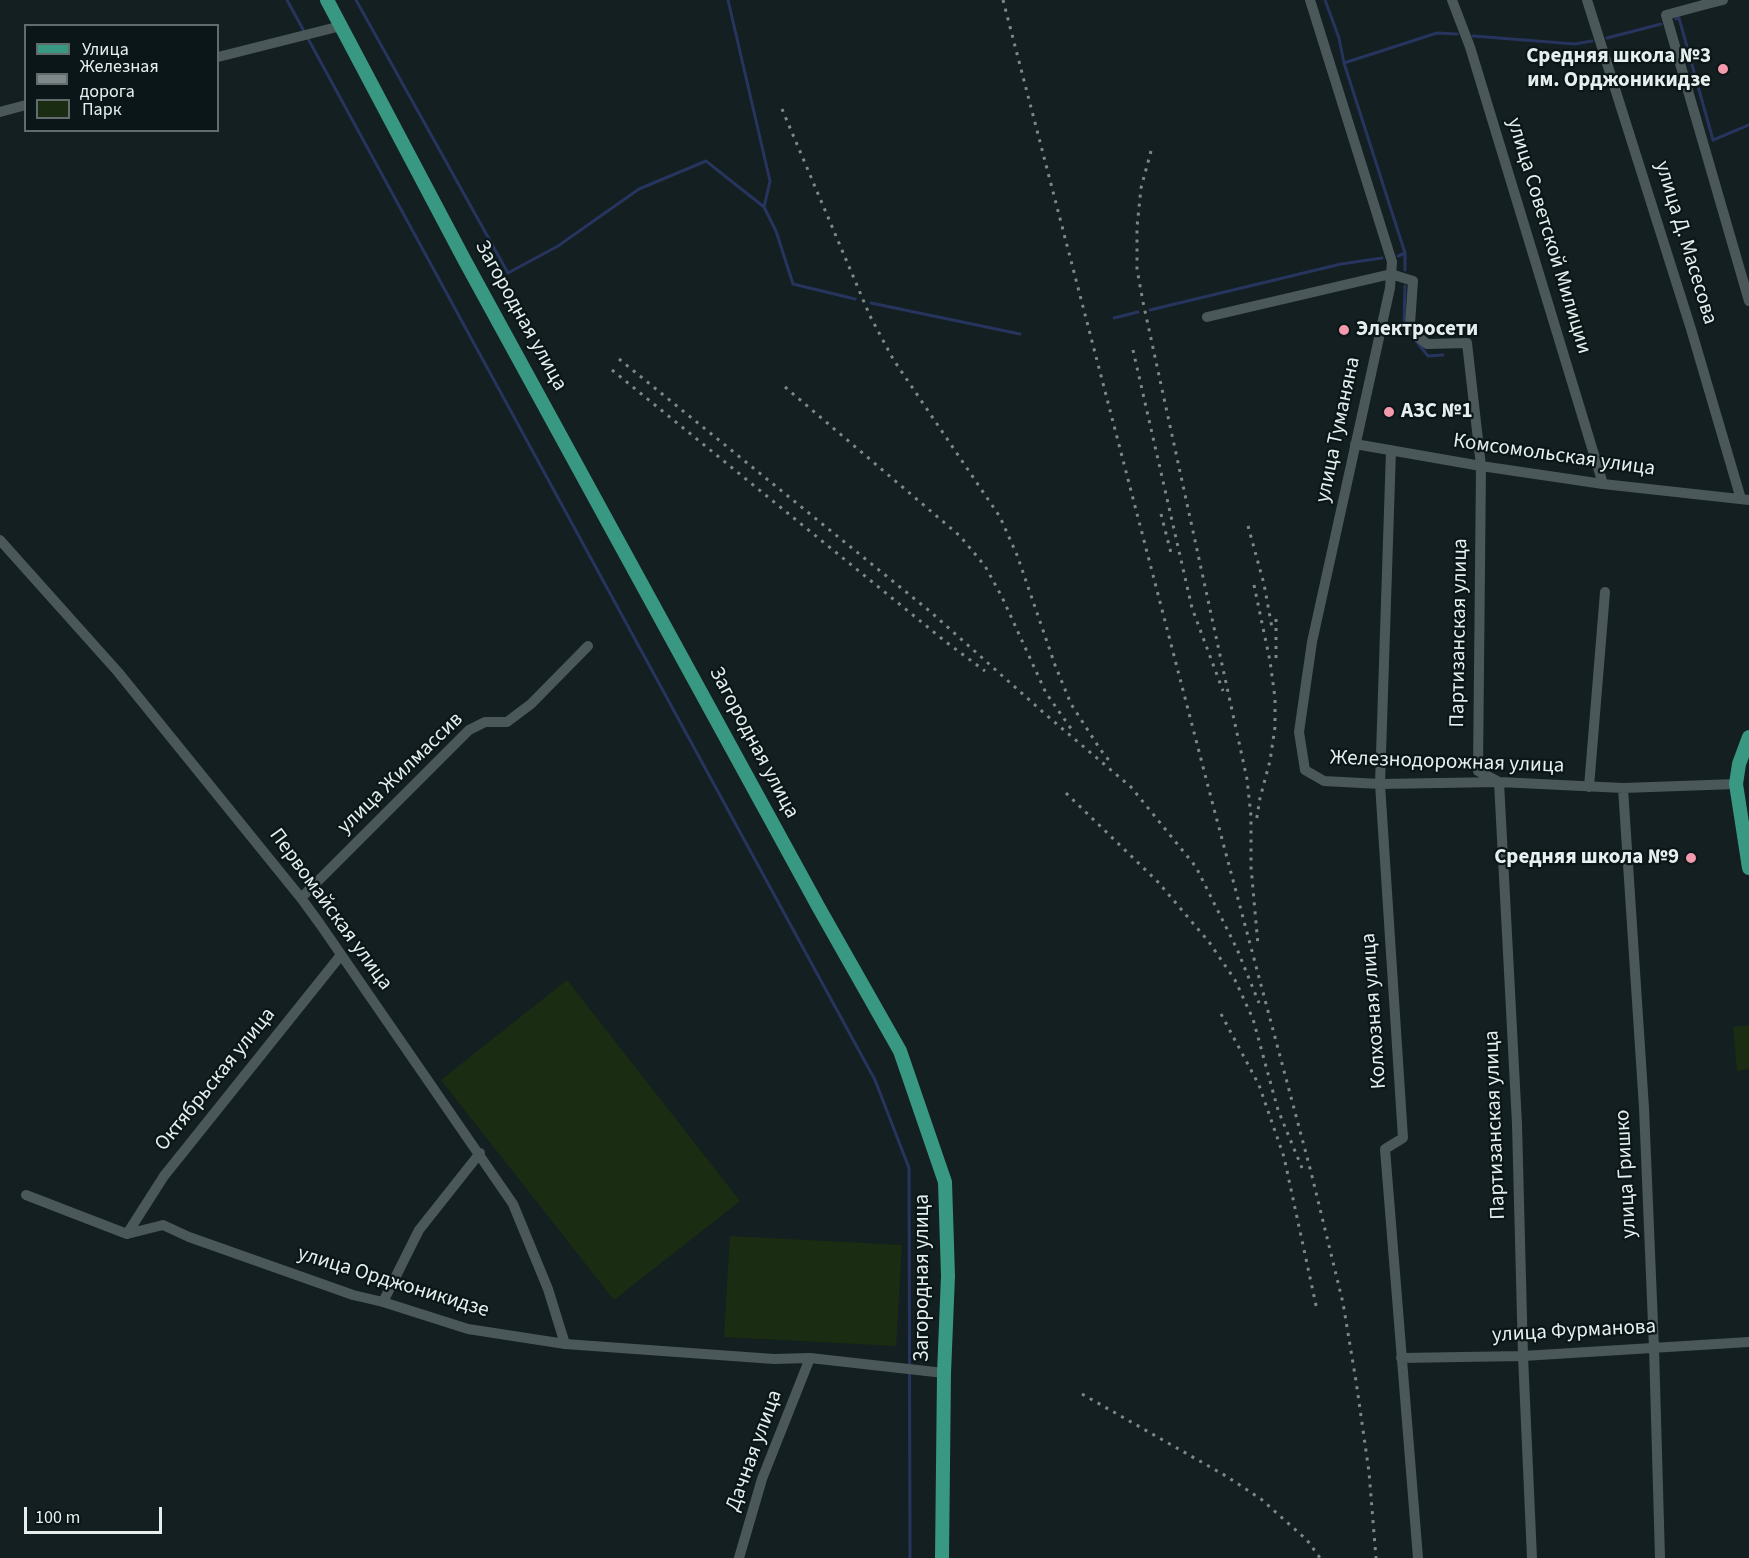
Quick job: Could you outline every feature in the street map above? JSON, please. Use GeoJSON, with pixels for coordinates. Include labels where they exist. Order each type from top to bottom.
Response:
{"type":"FeatureCollection","features":[{"type":"Feature","properties":{"kind":"main road","name":"Загородная улица"},"geometry":{"type":"LineString","coordinates":[[327,0],[465,261],[819,908],[900,1051],[945,1182],[948,1276],[944,1373],[942,1558]]}},
{"type":"Feature","properties":{"kind":"main road"},"geometry":{"type":"LineString","coordinates":[[1749,737],[1739,764],[1736,784],[1749,868]]}},
{"type":"Feature","properties":{"kind":"street","name":"улица Туманяна"},"geometry":{"type":"LineString","coordinates":[[1305,771],[1299,732],[1312,642],[1390,288],[1392,262],[1310,0]]}},
{"type":"Feature","properties":{"kind":"street","name":"улица Советской Милиции"},"geometry":{"type":"LineString","coordinates":[[1452,0],[1470,46],[1603,484]]}},
{"type":"Feature","properties":{"kind":"street","name":"улица Д. Масесова"},"geometry":{"type":"LineString","coordinates":[[1587,0],[1745,500]]}},
{"type":"Feature","properties":{"kind":"street"},"geometry":{"type":"LineString","coordinates":[[1723,0],[1706,2],[1666,15],[1707,149],[1749,301]]}},
{"type":"Feature","properties":{"kind":"street"},"geometry":{"type":"LineString","coordinates":[[219,57],[341,26]]}},
{"type":"Feature","properties":{"kind":"street"},"geometry":{"type":"LineString","coordinates":[[0,112],[24,106]]}},
{"type":"Feature","properties":{"kind":"street"},"geometry":{"type":"LineString","coordinates":[[1207,316],[1391,274]]}},
{"type":"Feature","properties":{"kind":"street","name":"Партизанская улица"},"geometry":{"type":"LineString","coordinates":[[1391,274],[1413,281],[1410,324],[1417,336],[1426,344],[1467,343],[1481,466],[1478,771],[1499,783],[1517,1124],[1523,1356],[1532,1558]]}},
{"type":"Feature","properties":{"kind":"street","name":"Комсомольская улица"},"geometry":{"type":"LineString","coordinates":[[1355,444],[1603,484],[1745,500]]}},
{"type":"Feature","properties":{"kind":"street","name":"Колхозная улица"},"geometry":{"type":"LineString","coordinates":[[1391,450],[1380,784],[1403,1138],[1385,1149],[1418,1558]]}},
{"type":"Feature","properties":{"kind":"street","name":"Первомайская улица"},"geometry":{"type":"LineString","coordinates":[[0,540],[118,672],[301,898],[513,1204],[548,1289],[565,1344]]}},
{"type":"Feature","properties":{"kind":"street","name":"Железнодорожная улица"},"geometry":{"type":"LineString","coordinates":[[1589,787],[1605,592]]}},
{"type":"Feature","properties":{"kind":"street","name":"улица Жилмассив"},"geometry":{"type":"LineString","coordinates":[[301,898],[469,730],[485,722],[507,722],[531,704],[588,646]]}},
{"type":"Feature","properties":{"kind":"street","name":"Железнодорожная улица"},"geometry":{"type":"LineString","coordinates":[[1305,771],[1324,781],[1380,784],[1499,783],[1623,788],[1736,784]]}},
{"type":"Feature","properties":{"kind":"street","name":"улица Гришко"},"geometry":{"type":"LineString","coordinates":[[1623,788],[1644,1108],[1660,1558]]}},
{"type":"Feature","properties":{"kind":"street","name":"Октябрьская улица"},"geometry":{"type":"LineString","coordinates":[[127,1234],[164,1176],[341,955]]}},
{"type":"Feature","properties":{"kind":"street"},"geometry":{"type":"LineString","coordinates":[[383,1302],[419,1230],[480,1154]]}},
{"type":"Feature","properties":{"kind":"street"},"geometry":{"type":"LineString","coordinates":[[26,1195],[127,1234]]}},
{"type":"Feature","properties":{"kind":"street","name":"улица Орджоникидзе"},"geometry":{"type":"LineString","coordinates":[[127,1234],[163,1225],[189,1237],[353,1295],[468,1329],[565,1344],[774,1359],[810,1358],[944,1373]]}},
{"type":"Feature","properties":{"kind":"street","name":"улица Фурманова"},"geometry":{"type":"LineString","coordinates":[[1401,1358],[1523,1356],[1749,1342]]}},
{"type":"Feature","properties":{"kind":"street","name":"Дачная улица"},"geometry":{"type":"LineString","coordinates":[[739,1558],[762,1479],[810,1358]]}},
{"type":"Feature","properties":{"kind":"green space"},"geometry":{"type":"Polygon","coordinates":[[[567,980],[740,1201],[614,1300],[441,1080],[567,980]]]}},
{"type":"Feature","properties":{"kind":"green space"},"geometry":{"type":"Polygon","coordinates":[[[1749,1025],[1749,1069],[1737,1071],[1733,1027],[1749,1025]]]}},
{"type":"Feature","properties":{"kind":"green space"},"geometry":{"type":"Polygon","coordinates":[[[730,1236],[902,1245],[896,1346],[724,1337],[730,1236]]]}},
{"type":"Feature","properties":{"kind":"waterway"},"geometry":{"type":"LineString","coordinates":[[287,0],[875,1080],[909,1168],[910,1558]]}},
{"type":"Feature","properties":{"kind":"waterway"},"geometry":{"type":"LineString","coordinates":[[356,0],[508,273],[558,246],[639,189],[706,161],[764,207],[776,231],[793,284],[855,299]]}},
{"type":"Feature","properties":{"kind":"waterway"},"geometry":{"type":"LineString","coordinates":[[728,0],[770,181],[764,207]]}},
{"type":"Feature","properties":{"kind":"waterway"},"geometry":{"type":"LineString","coordinates":[[1325,0],[1339,38],[1344,63]]}},
{"type":"Feature","properties":{"kind":"waterway"},"geometry":{"type":"LineString","coordinates":[[1676,19],[1679,18],[1713,140],[1749,125]]}},
{"type":"Feature","properties":{"kind":"waterway"},"geometry":{"type":"LineString","coordinates":[[1607,38],[1661,24]]}},
{"type":"Feature","properties":{"kind":"waterway"},"geometry":{"type":"LineString","coordinates":[[1398,256],[1405,253],[1344,63],[1437,33],[1457,34]]}},
{"type":"Feature","properties":{"kind":"waterway"},"geometry":{"type":"LineString","coordinates":[[1473,36],[1575,44],[1592,41]]}},
{"type":"Feature","properties":{"kind":"waterway"},"geometry":{"type":"LineString","coordinates":[[1405,253],[1405,270]]}},
{"type":"Feature","properties":{"kind":"waterway"},"geometry":{"type":"LineString","coordinates":[[1150,310],[1341,264],[1382,258]]}},
{"type":"Feature","properties":{"kind":"waterway"},"geometry":{"type":"LineString","coordinates":[[1405,286],[1404,326],[1410,333]]}},
{"type":"Feature","properties":{"kind":"waterway"},"geometry":{"type":"LineString","coordinates":[[871,303],[1020,334]]}},
{"type":"Feature","properties":{"kind":"waterway"},"geometry":{"type":"LineString","coordinates":[[1114,318],[1138,312]]}},
{"type":"Feature","properties":{"kind":"waterway"},"geometry":{"type":"LineString","coordinates":[[1416,341],[1428,356],[1443,355]]}},
{"type":"Feature","properties":{"kind":"railway"},"geometry":{"type":"LineString","coordinates":[[1003,0],[1311,1172],[1343,1303],[1369,1472],[1376,1558]]}},
{"type":"Feature","properties":{"kind":"railway"},"geometry":{"type":"LineString","coordinates":[[782,109],[870,316],[893,359],[1000,517],[1017,555],[1071,704],[1111,763]]}},
{"type":"Feature","properties":{"kind":"railway"},"geometry":{"type":"LineString","coordinates":[[1151,151],[1141,188],[1137,227],[1137,269],[1247,779],[1251,816],[1251,867],[1258,945]]}},
{"type":"Feature","properties":{"kind":"railway"},"geometry":{"type":"LineString","coordinates":[[1133,350],[1192,608],[1223,691]]}},
{"type":"Feature","properties":{"kind":"railway"},"geometry":{"type":"LineString","coordinates":[[619,359],[932,613],[1131,787],[1196,867],[1237,949],[1259,1003]]}},
{"type":"Feature","properties":{"kind":"railway"},"geometry":{"type":"LineString","coordinates":[[612,370],[946,642],[985,671]]}},
{"type":"Feature","properties":{"kind":"railway"},"geometry":{"type":"LineString","coordinates":[[785,387],[960,536],[985,566],[1002,597],[1046,693],[1072,730]]}},
{"type":"Feature","properties":{"kind":"railway"},"geometry":{"type":"LineString","coordinates":[[1161,514],[1172,557]]}},
{"type":"Feature","properties":{"kind":"railway"},"geometry":{"type":"LineString","coordinates":[[1248,526],[1264,584],[1272,628]]}},
{"type":"Feature","properties":{"kind":"railway"},"geometry":{"type":"LineString","coordinates":[[1254,585],[1270,661],[1275,698],[1275,727],[1270,761],[1256,823]]}},
{"type":"Feature","properties":{"kind":"railway"},"geometry":{"type":"LineString","coordinates":[[1276,619],[1276,661]]}},
{"type":"Feature","properties":{"kind":"railway"},"geometry":{"type":"LineString","coordinates":[[1066,793],[1158,882],[1209,942],[1235,980],[1253,1019],[1278,1110],[1302,1168]]}},
{"type":"Feature","properties":{"kind":"railway"},"geometry":{"type":"LineString","coordinates":[[1221,1014],[1259,1085],[1284,1157],[1317,1310]]}},
{"type":"Feature","properties":{"kind":"railway"},"geometry":{"type":"LineString","coordinates":[[1082,1394],[1226,1476],[1261,1499],[1307,1540],[1320,1558]]}},
{"type":"Feature","properties":{"kind":"place","name":"Средняя школа №3 им. Орджоникидзе"},"geometry":{"type":"Point","coordinates":[1723,69]}},
{"type":"Feature","properties":{"kind":"place","name":"Электросети"},"geometry":{"type":"Point","coordinates":[1344,330]}},
{"type":"Feature","properties":{"kind":"place","name":"АЗС №1"},"geometry":{"type":"Point","coordinates":[1389,412]}},
{"type":"Feature","properties":{"kind":"place","name":"Средняя школа №9"},"geometry":{"type":"Point","coordinates":[1691,858]}}]}
